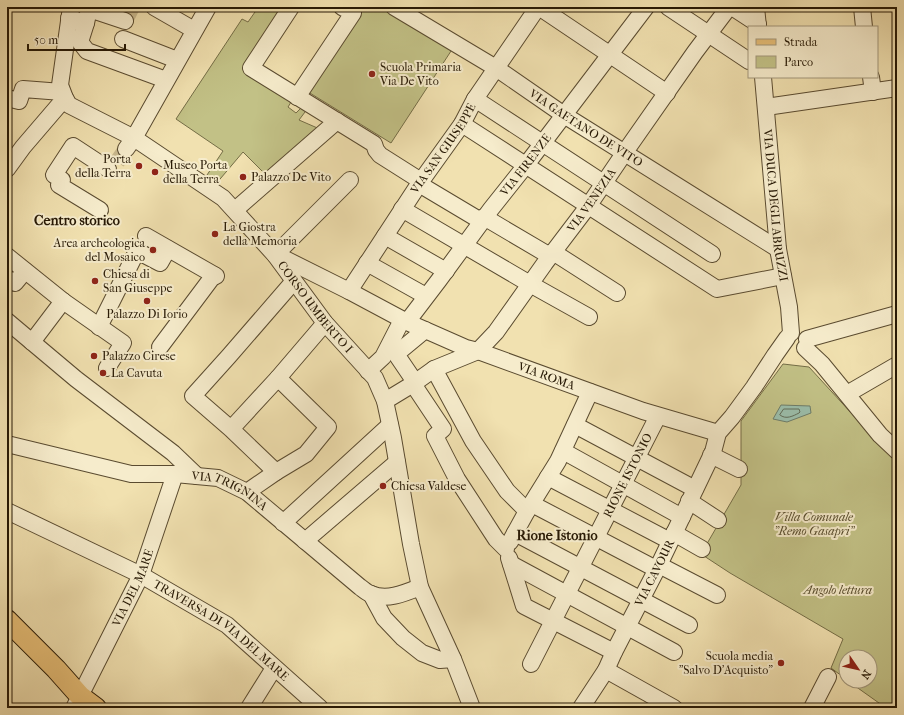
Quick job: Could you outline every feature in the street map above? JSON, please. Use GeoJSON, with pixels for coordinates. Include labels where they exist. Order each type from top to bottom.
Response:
{"type":"FeatureCollection","features":[{"type":"Feature","properties":{"kind":"main road"},"geometry":{"type":"LineString","coordinates":[[7,620],[56,669],[77,702],[96,708]]}},
{"type":"Feature","properties":{"kind":"street"},"geometry":{"type":"LineString","coordinates":[[154,7],[194,30]]}},
{"type":"Feature","properties":{"kind":"street"},"geometry":{"type":"LineString","coordinates":[[291,7],[251,68],[374,144],[380,155],[420,182],[483,219],[551,254],[617,293]]}},
{"type":"Feature","properties":{"kind":"street"},"geometry":{"type":"LineString","coordinates":[[297,97],[353,14],[342,7]]}},
{"type":"Feature","properties":{"kind":"street"},"geometry":{"type":"LineString","coordinates":[[538,7],[667,93]]}},
{"type":"Feature","properties":{"kind":"street","name":"VIA SAN GIUSEPPE"},"geometry":{"type":"LineString","coordinates":[[349,291],[420,182],[462,124],[475,99],[538,7]]}},
{"type":"Feature","properties":{"kind":"street","name":"VIA FIRENZE"},"geometry":{"type":"LineString","coordinates":[[392,351],[404,321],[426,296],[483,219],[646,7]]}},
{"type":"Feature","properties":{"kind":"street"},"geometry":{"type":"LineString","coordinates":[[668,7],[748,60]]}},
{"type":"Feature","properties":{"kind":"street","name":"VIA VENEZIA"},"geometry":{"type":"LineString","coordinates":[[478,351],[496,332],[551,254],[589,205],[624,152],[729,7]]}},
{"type":"Feature","properties":{"kind":"street"},"geometry":{"type":"LineString","coordinates":[[732,7],[758,26]]}},
{"type":"Feature","properties":{"kind":"street"},"geometry":{"type":"LineString","coordinates":[[756,7],[758,26]]}},
{"type":"Feature","properties":{"kind":"street"},"geometry":{"type":"LineString","coordinates":[[862,7],[864,26]]}},
{"type":"Feature","properties":{"kind":"street"},"geometry":{"type":"LineString","coordinates":[[126,21],[89,9],[80,42],[88,50],[166,80]]}},
{"type":"Feature","properties":{"kind":"street"},"geometry":{"type":"LineString","coordinates":[[130,144],[178,60],[203,9]]}},
{"type":"Feature","properties":{"kind":"street","name":"VIA GAETANO DE VITO"},"geometry":{"type":"LineString","coordinates":[[400,9],[496,68],[564,115],[778,249]]}},
{"type":"Feature","properties":{"kind":"street"},"geometry":{"type":"LineString","coordinates":[[64,95],[60,85],[70,12],[86,23]]}},
{"type":"Feature","properties":{"kind":"street"},"geometry":{"type":"LineString","coordinates":[[123,39],[178,60]]}},
{"type":"Feature","properties":{"kind":"street","name":"VIA DUCA DEGLI ABRUZZI"},"geometry":{"type":"LineString","coordinates":[[763,78],[778,249],[789,307],[789,336]]}},
{"type":"Feature","properties":{"kind":"street"},"geometry":{"type":"LineString","coordinates":[[766,107],[872,85],[897,88]]}},
{"type":"Feature","properties":{"kind":"street"},"geometry":{"type":"LineString","coordinates":[[7,98],[19,101],[23,89],[64,95]]}},
{"type":"Feature","properties":{"kind":"street"},"geometry":{"type":"LineString","coordinates":[[7,168],[64,95]]}},
{"type":"Feature","properties":{"kind":"street","name":"CORSO UMBERTO I"},"geometry":{"type":"LineString","coordinates":[[64,95],[69,104],[130,144],[223,198],[276,255],[325,323],[375,378],[385,401],[420,587],[453,659],[472,708]]}},
{"type":"Feature","properties":{"kind":"street"},"geometry":{"type":"LineString","coordinates":[[475,99],[712,254]]}},
{"type":"Feature","properties":{"kind":"street"},"geometry":{"type":"LineString","coordinates":[[235,210],[337,121]]}},
{"type":"Feature","properties":{"kind":"street"},"geometry":{"type":"LineString","coordinates":[[462,124],[717,289],[783,276]]}},
{"type":"Feature","properties":{"kind":"street"},"geometry":{"type":"LineString","coordinates":[[100,210],[59,185],[62,180],[54,175],[73,146],[108,169]]}},
{"type":"Feature","properties":{"kind":"street"},"geometry":{"type":"LineString","coordinates":[[276,255],[350,180]]}},
{"type":"Feature","properties":{"kind":"street"},"geometry":{"type":"LineString","coordinates":[[402,210],[589,317]]}},
{"type":"Feature","properties":{"kind":"street"},"geometry":{"type":"LineString","coordinates":[[146,236],[215,276],[160,347]]}},
{"type":"Feature","properties":{"kind":"street"},"geometry":{"type":"LineString","coordinates":[[385,236],[446,270]]}},
{"type":"Feature","properties":{"kind":"street"},"geometry":{"type":"LineString","coordinates":[[99,327],[137,251],[160,263],[168,249]]}},
{"type":"Feature","properties":{"kind":"street","name":"VIA ROMA"},"geometry":{"type":"LineString","coordinates":[[276,255],[349,291],[404,321],[466,348],[658,416],[718,433]]}},
{"type":"Feature","properties":{"kind":"street"},"geometry":{"type":"LineString","coordinates":[[7,256],[63,301],[123,343],[94,386],[103,400]]}},
{"type":"Feature","properties":{"kind":"street"},"geometry":{"type":"LineString","coordinates":[[367,263],[426,296]]}},
{"type":"Feature","properties":{"kind":"street"},"geometry":{"type":"LineString","coordinates":[[10,280],[15,283],[25,271]]}},
{"type":"Feature","properties":{"kind":"street"},"geometry":{"type":"LineString","coordinates":[[276,472],[231,429],[192,396],[294,281]]}},
{"type":"Feature","properties":{"kind":"street"},"geometry":{"type":"LineString","coordinates":[[32,342],[63,301]]}},
{"type":"Feature","properties":{"kind":"street"},"geometry":{"type":"LineString","coordinates":[[789,336],[787,345],[791,350],[800,352],[806,343],[897,314]]}},
{"type":"Feature","properties":{"kind":"street"},"geometry":{"type":"LineString","coordinates":[[7,321],[76,379],[173,453],[197,476]]}},
{"type":"Feature","properties":{"kind":"street"},"geometry":{"type":"LineString","coordinates":[[231,429],[278,378],[325,323]]}},
{"type":"Feature","properties":{"kind":"street"},"geometry":{"type":"LineString","coordinates":[[368,371],[383,357],[425,330]]}},
{"type":"Feature","properties":{"kind":"street"},"geometry":{"type":"LineString","coordinates":[[718,433],[754,387],[789,336]]}},
{"type":"Feature","properties":{"kind":"street"},"geometry":{"type":"LineString","coordinates":[[806,343],[880,435],[897,451]]}},
{"type":"Feature","properties":{"kind":"street"},"geometry":{"type":"LineString","coordinates":[[392,351],[443,429],[435,436],[457,479],[496,539],[509,556],[567,594],[674,652]]}},
{"type":"Feature","properties":{"kind":"street"},"geometry":{"type":"LineString","coordinates":[[385,401],[434,369],[478,351]]}},
{"type":"Feature","properties":{"kind":"street"},"geometry":{"type":"LineString","coordinates":[[847,394],[897,365]]}},
{"type":"Feature","properties":{"kind":"street"},"geometry":{"type":"LineString","coordinates":[[434,369],[473,441],[507,491],[529,508],[717,595]]}},
{"type":"Feature","properties":{"kind":"street"},"geometry":{"type":"LineString","coordinates":[[246,492],[306,454],[328,427],[278,378]]}},
{"type":"Feature","properties":{"kind":"street"},"geometry":{"type":"LineString","coordinates":[[590,392],[558,461],[515,533],[509,556],[524,606],[614,652]]}},
{"type":"Feature","properties":{"kind":"street","name":"RIONE ISTONIO"},"geometry":{"type":"LineString","coordinates":[[531,664],[658,416]]}},
{"type":"Feature","properties":{"kind":"street"},"geometry":{"type":"LineString","coordinates":[[283,523],[390,425]]}},
{"type":"Feature","properties":{"kind":"street"},"geometry":{"type":"LineString","coordinates":[[575,425],[637,458],[692,495],[718,520]]}},
{"type":"Feature","properties":{"kind":"street","name":"VIA CAVOUR"},"geometry":{"type":"LineString","coordinates":[[581,708],[606,670],[641,600],[712,455],[718,433]]}},
{"type":"Feature","properties":{"kind":"street","name":"VIA TRIGNINA"},"geometry":{"type":"LineString","coordinates":[[10,450],[131,474],[175,474],[218,478],[246,492],[360,587],[371,594],[385,597],[401,594],[420,587]]}},
{"type":"Feature","properties":{"kind":"street"},"geometry":{"type":"LineString","coordinates":[[563,451],[682,517]]}},
{"type":"Feature","properties":{"kind":"street"},"geometry":{"type":"LineString","coordinates":[[712,455],[739,469]]}},
{"type":"Feature","properties":{"kind":"street"},"geometry":{"type":"LineString","coordinates":[[305,541],[397,462]]}},
{"type":"Feature","properties":{"kind":"street","name":"VIA DEL MARE"},"geometry":{"type":"LineString","coordinates":[[77,702],[141,575],[175,474]]}},
{"type":"Feature","properties":{"kind":"street"},"geometry":{"type":"LineString","coordinates":[[548,477],[610,510],[702,549]]}},
{"type":"Feature","properties":{"kind":"street","name":"TRAVERSA DI VIA DEL MARE"},"geometry":{"type":"LineString","coordinates":[[7,511],[141,575],[227,626],[320,708]]}},
{"type":"Feature","properties":{"kind":"street"},"geometry":{"type":"LineString","coordinates":[[515,533],[689,625]]}},
{"type":"Feature","properties":{"kind":"street"},"geometry":{"type":"LineString","coordinates":[[371,594],[384,618],[403,638],[422,653],[440,660],[453,659]]}},
{"type":"Feature","properties":{"kind":"street"},"geometry":{"type":"LineString","coordinates":[[249,708],[274,668]]}},
{"type":"Feature","properties":{"kind":"street"},"geometry":{"type":"LineString","coordinates":[[606,670],[674,708]]}},
{"type":"Feature","properties":{"kind":"street"},"geometry":{"type":"LineString","coordinates":[[812,708],[828,677]]}},
{"type":"Feature","properties":{"kind":"green space"},"geometry":{"type":"Polygon","coordinates":[[[276,7],[281,11],[244,67],[293,99],[288,107],[296,113],[303,106],[308,108],[299,120],[322,130],[266,175],[243,152],[215,185],[205,178],[223,151],[176,119],[242,19],[248,22],[255,12],[250,8],[276,7]]]}},
{"type":"Feature","properties":{"kind":"green space"},"geometry":{"type":"Polygon","coordinates":[[[360,7],[387,7],[453,48],[391,143],[305,90],[360,7]]]}},
{"type":"Feature","properties":{"kind":"green space","name":"Villa Comunale \"Remo Gasapri\""},"geometry":{"type":"Polygon","coordinates":[[[783,364],[809,367],[897,463],[897,708],[886,708],[859,689],[878,689],[878,649],[839,649],[843,639],[730,573],[701,554],[741,485],[741,421],[783,364]]]}},
{"type":"Feature","properties":{"kind":"green space","name":"Villa Comunale \"Remo Gasapri\""},"geometry":{"type":"Polygon","coordinates":[[[838,651],[838,673],[831,668],[838,651]]]}},
{"type":"Feature","properties":{"kind":"water"},"geometry":{"type":"Polygon","coordinates":[[[781,405],[810,406],[811,413],[787,422],[773,419],[781,405]]]}},
{"type":"Feature","properties":{"kind":"tunnel"},"geometry":{"type":"LineString","coordinates":[[125,21],[132,7]]}},
{"type":"Feature","properties":{"kind":"tunnel"},"geometry":{"type":"LineString","coordinates":[[117,162],[126,149]]}},
{"type":"Feature","properties":{"kind":"place","name":"Scuola Primaria Via De Vito"},"geometry":{"type":"Point","coordinates":[372,74]}},
{"type":"Feature","properties":{"kind":"place","name":"Porta della Terra"},"geometry":{"type":"Point","coordinates":[139,166]}},
{"type":"Feature","properties":{"kind":"place","name":"Museo Porta della Terra"},"geometry":{"type":"Point","coordinates":[155,172]}},
{"type":"Feature","properties":{"kind":"place","name":"Palazzo De Vito"},"geometry":{"type":"Point","coordinates":[243,177]}},
{"type":"Feature","properties":{"kind":"place","name":"La Giostra della Memoria"},"geometry":{"type":"Point","coordinates":[215,234]}},
{"type":"Feature","properties":{"kind":"place","name":"Area archeologica del Mosaico"},"geometry":{"type":"Point","coordinates":[153,250]}},
{"type":"Feature","properties":{"kind":"place","name":"Chiesa di San Giuseppe"},"geometry":{"type":"Point","coordinates":[95,281]}},
{"type":"Feature","properties":{"kind":"place","name":"Palazzo Di Iorio"},"geometry":{"type":"Point","coordinates":[147,301]}},
{"type":"Feature","properties":{"kind":"place","name":"Palazzo Cirese"},"geometry":{"type":"Point","coordinates":[94,356]}},
{"type":"Feature","properties":{"kind":"place","name":"La Cavuta"},"geometry":{"type":"Point","coordinates":[103,373]}},
{"type":"Feature","properties":{"kind":"place","name":"Chiesa Valdese"},"geometry":{"type":"Point","coordinates":[383,486]}},
{"type":"Feature","properties":{"kind":"place","name":"Scuola media \"Salvo D'Acquisto\""},"geometry":{"type":"Point","coordinates":[781,663]}},
{"type":"Feature","properties":{"kind":"district","name":"Centro storico"},"geometry":{"type":"Point","coordinates":[77,220]}},
{"type":"Feature","properties":{"kind":"district","name":"Rione Istonio"},"geometry":{"type":"Point","coordinates":[557,535]}},
{"type":"Feature","properties":{"kind":"park label","name":"Angolo lettura"},"geometry":{"type":"Point","coordinates":[838,590]}}]}
